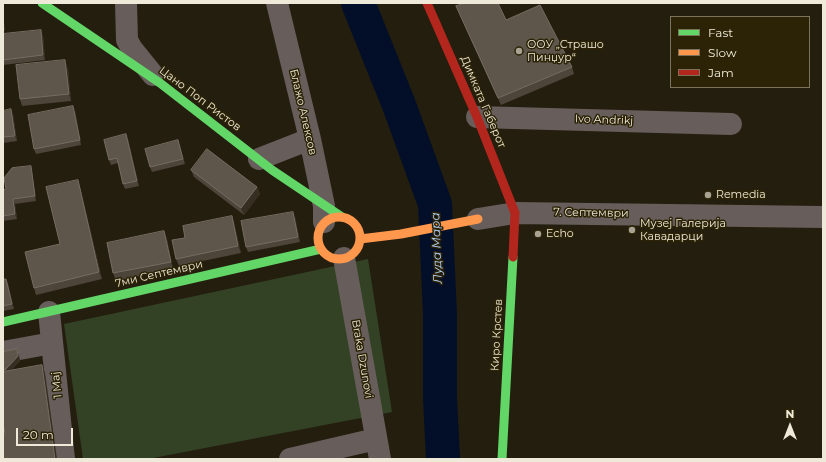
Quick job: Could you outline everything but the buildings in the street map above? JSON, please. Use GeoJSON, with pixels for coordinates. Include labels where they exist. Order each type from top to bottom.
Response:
{"type":"FeatureCollection","features":[{"type":"Feature","properties":{"kind":"street","name":"Цано Поп Ристов"},"geometry":{"type":"LineString","coordinates":[[42,3],[160,82],[330,215]]}},
{"type":"Feature","properties":{"kind":"street"},"geometry":{"type":"LineString","coordinates":[[126,3],[127,40],[132,49],[160,82]]}},
{"type":"Feature","properties":{"kind":"street","name":"Блажо Алексов"},"geometry":{"type":"LineString","coordinates":[[277,3],[330,215]]}},
{"type":"Feature","properties":{"kind":"street","name":"Димката Габерот"},"geometry":{"type":"LineString","coordinates":[[427,3],[478,117],[514,212]]}},
{"type":"Feature","properties":{"kind":"street","name":"Ivo Andrikj"},"geometry":{"type":"LineString","coordinates":[[478,117],[731,124]]}},
{"type":"Feature","properties":{"kind":"street"},"geometry":{"type":"LineString","coordinates":[[259,160],[310,139]]}},
{"type":"Feature","properties":{"kind":"street","name":"7. Септември"},"geometry":{"type":"LineString","coordinates":[[360,239],[401,234],[514,212],[823,217]]}},
{"type":"Feature","properties":{"kind":"street","name":"Киро Крстев"},"geometry":{"type":"LineString","coordinates":[[502,459],[514,212]]}},
{"type":"Feature","properties":{"kind":"street"},"geometry":{"type":"LineString","coordinates":[[330,215],[351,221],[358,230],[360,239],[359,246],[354,252],[344,258],[331,258],[321,249],[318,240],[319,230],[330,215]]}},
{"type":"Feature","properties":{"kind":"street","name":"7ми Септември"},"geometry":{"type":"LineString","coordinates":[[3,322],[321,249]]}},
{"type":"Feature","properties":{"kind":"street","name":"Braka Dzunovi"},"geometry":{"type":"LineString","coordinates":[[344,258],[378,449]]}},
{"type":"Feature","properties":{"kind":"street","name":"1 Maj"},"geometry":{"type":"LineString","coordinates":[[49,312],[64,459]]}},
{"type":"Feature","properties":{"kind":"street"},"geometry":{"type":"LineString","coordinates":[[3,352],[52,343]]}},
{"type":"Feature","properties":{"kind":"street"},"geometry":{"type":"LineString","coordinates":[[290,459],[378,449]]}},
{"type":"Feature","properties":{"kind":"green space"},"geometry":{"type":"Polygon","coordinates":[[[368,259],[392,412],[148,459],[83,459],[64,324],[368,259]]]}},
{"type":"Feature","properties":{"kind":"waterway","name":"Луда Мара"},"geometry":{"type":"LineString","coordinates":[[358,3],[399,105],[435,204],[440,314],[440,398],[443,459]]}},
{"type":"Feature","properties":{"kind":"traffic: fast"},"geometry":{"type":"LineString","coordinates":[[42,3],[160,83],[272,170],[342,217]]}},
{"type":"Feature","properties":{"kind":"traffic: fast"},"geometry":{"type":"LineString","coordinates":[[3,322],[321,249]]}},
{"type":"Feature","properties":{"kind":"traffic: fast"},"geometry":{"type":"LineString","coordinates":[[502,459],[513,257]]}},
{"type":"Feature","properties":{"kind":"traffic: slow"},"geometry":{"type":"LineString","coordinates":[[339,217],[354,223],[360,238],[354,253],[339,259],[324,253],[318,238],[324,223],[339,217]]}},
{"type":"Feature","properties":{"kind":"traffic: slow"},"geometry":{"type":"LineString","coordinates":[[360,239],[401,234],[478,219]]}},
{"type":"Feature","properties":{"kind":"traffic: jam"},"geometry":{"type":"LineString","coordinates":[[427,3],[477,117],[515,213],[513,257]]}},
{"type":"Feature","properties":{"kind":"place","name":"ООУ „Страшо Пинџур“"},"geometry":{"type":"Point","coordinates":[519,51]}},
{"type":"Feature","properties":{"kind":"place","name":"Remedia"},"geometry":{"type":"Point","coordinates":[708,195]}},
{"type":"Feature","properties":{"kind":"place","name":"Музеј Галерија Кавадарци"},"geometry":{"type":"Point","coordinates":[632,230]}},
{"type":"Feature","properties":{"kind":"place","name":"Echo"},"geometry":{"type":"Point","coordinates":[538,234]}}]}
